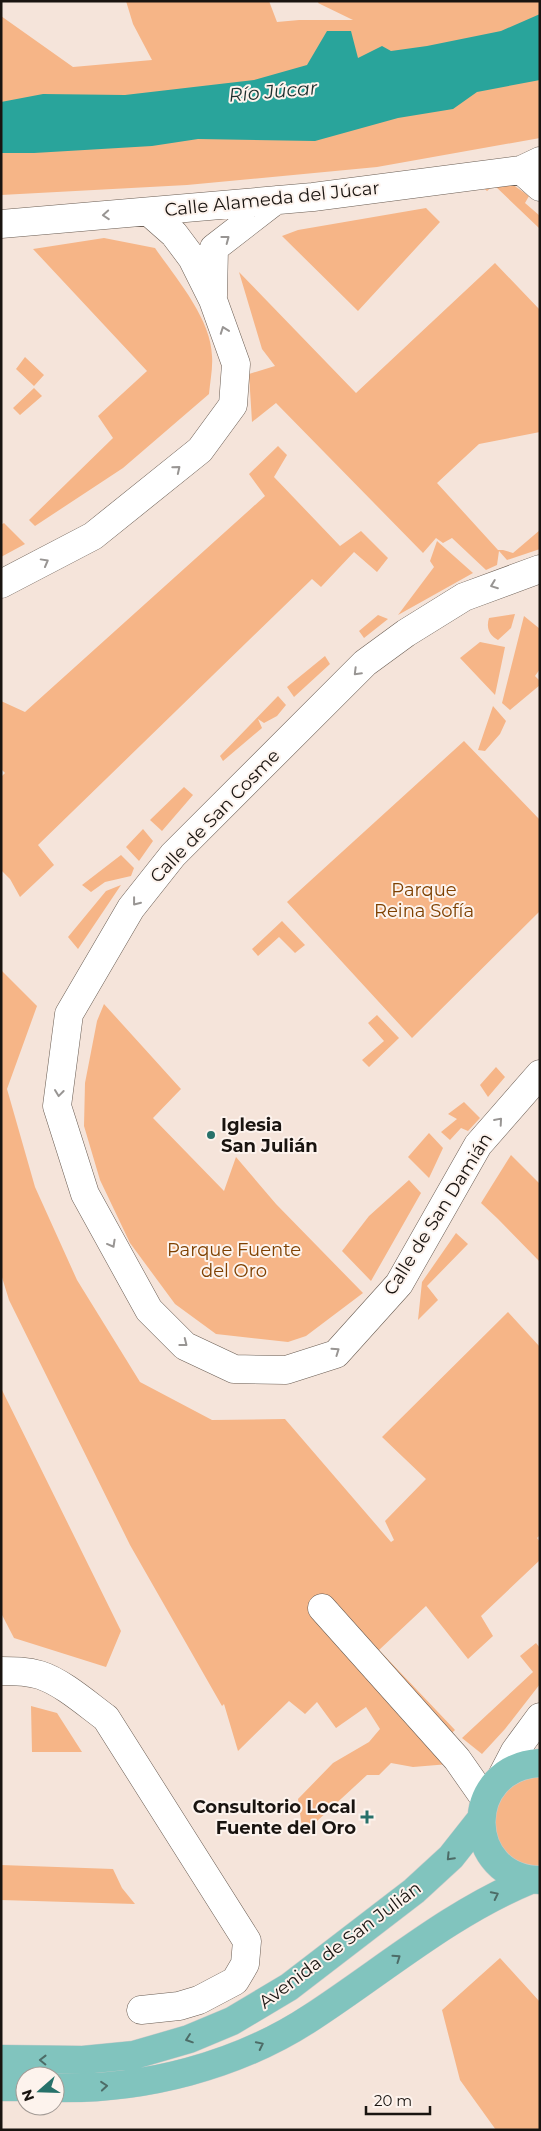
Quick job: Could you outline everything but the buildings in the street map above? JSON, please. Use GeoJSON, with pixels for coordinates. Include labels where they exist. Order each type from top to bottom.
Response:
{"type":"FeatureCollection","features":[{"type":"Feature","properties":{"kind":"main road"},"geometry":{"type":"LineString","coordinates":[[502,1776],[517,1767],[540,1763]]}},
{"type":"Feature","properties":{"kind":"main road","name":"Avenida de San Julián"},"geometry":{"type":"LineString","coordinates":[[1,2059],[68,2061],[109,2059],[134,2055],[190,2039],[232,2022],[261,2006],[289,1987],[414,1890],[452,1857],[483,1809],[492,1786],[502,1776]]}},
{"type":"Feature","properties":{"kind":"main road"},"geometry":{"type":"LineString","coordinates":[[483,1809],[484,1840],[494,1859],[510,1872],[536,1880]]}},
{"type":"Feature","properties":{"kind":"main road","name":"Avenida de San Julián"},"geometry":{"type":"LineString","coordinates":[[65,2088],[110,2086],[163,2077],[208,2066],[248,2051],[310,2018],[439,1928],[473,1907],[490,1897],[536,1880]]}},
{"type":"Feature","properties":{"kind":"main road"},"geometry":{"type":"LineString","coordinates":[[1,2086],[15,2087]]}},
{"type":"Feature","properties":{"kind":"street","name":"Calle Alameda del Júcar"},"geometry":{"type":"LineString","coordinates":[[1,224],[276,200],[534,173]]}},
{"type":"Feature","properties":{"kind":"street"},"geometry":{"type":"LineString","coordinates":[[213,300],[214,248],[276,200]]}},
{"type":"Feature","properties":{"kind":"street"},"geometry":{"type":"LineString","coordinates":[[1,584],[93,536],[200,450],[233,404],[236,364],[213,300],[192,258],[174,234],[149,212]]}},
{"type":"Feature","properties":{"kind":"street","name":"Calle de San Cosme"},"geometry":{"type":"LineString","coordinates":[[149,1310],[85,1194],[57,1106],[69,1014],[131,908],[172,855],[365,663],[406,633],[464,597],[540,569]]}},
{"type":"Feature","properties":{"kind":"street","name":"Calle de San Damián"},"geometry":{"type":"LineString","coordinates":[[149,1310],[185,1346],[234,1369],[286,1370],[336,1354],[399,1284],[478,1145],[540,1074]]}},
{"type":"Feature","properties":{"kind":"street"},"geometry":{"type":"LineString","coordinates":[[322,1608],[457,1759],[483,1809]]}},
{"type":"Feature","properties":{"kind":"street"},"geometry":{"type":"LineString","coordinates":[[1,1671],[21,1671],[42,1676],[70,1692],[106,1718],[247,1941],[245,1964],[235,1981],[199,2000],[186,2004],[141,2010]]}},
{"type":"Feature","properties":{"kind":"street"},"geometry":{"type":"LineString","coordinates":[[502,1776],[515,1751],[540,1717]]}},
{"type":"Feature","properties":{"kind":"green space"},"geometry":{"type":"Polygon","coordinates":[[[126,1],[269,1],[277,22],[353,20],[318,3],[319,1],[540,1],[540,138],[377,167],[187,185],[1,195],[1,16],[73,67],[152,60],[133,24],[126,1]]]}},
{"type":"Feature","properties":{"kind":"green space"},"geometry":{"type":"Polygon","coordinates":[[[509,182],[529,196],[525,203],[540,216],[540,229],[494,185],[487,191],[478,183],[509,182]]]}},
{"type":"Feature","properties":{"kind":"green space"},"geometry":{"type":"Polygon","coordinates":[[[426,208],[440,222],[358,311],[282,236],[298,230],[426,208]]]}},
{"type":"Feature","properties":{"kind":"green space"},"geometry":{"type":"Polygon","coordinates":[[[104,238],[155,248],[182,285],[199,313],[210,342],[212,370],[209,394],[123,468],[35,526],[29,520],[113,438],[98,416],[147,371],[33,249],[104,238]]]}},
{"type":"Feature","properties":{"kind":"green space"},"geometry":{"type":"Polygon","coordinates":[[[495,263],[540,310],[540,432],[479,444],[437,483],[498,550],[513,553],[540,530],[540,549],[507,560],[499,551],[497,565],[486,570],[452,538],[443,543],[436,538],[423,553],[276,403],[252,422],[249,374],[275,366],[262,349],[239,272],[356,393],[495,263]]]}},
{"type":"Feature","properties":{"kind":"green space"},"geometry":{"type":"Polygon","coordinates":[[[25,357],[44,375],[34,386],[16,369],[25,357]]]}},
{"type":"Feature","properties":{"kind":"green space"},"geometry":{"type":"Polygon","coordinates":[[[34,388],[42,396],[20,415],[13,408],[34,388]]]}},
{"type":"Feature","properties":{"kind":"green space"},"geometry":{"type":"Polygon","coordinates":[[[278,446],[287,455],[274,477],[340,546],[361,531],[388,558],[377,572],[354,552],[321,587],[312,579],[38,845],[54,865],[20,897],[10,879],[1,870],[1,777],[5,773],[1,769],[1,701],[25,712],[265,496],[249,474],[278,446]]]}},
{"type":"Feature","properties":{"kind":"green space"},"geometry":{"type":"Polygon","coordinates":[[[4,523],[25,544],[1,557],[1,525],[4,523]]]}},
{"type":"Feature","properties":{"kind":"green space"},"geometry":{"type":"Polygon","coordinates":[[[437,541],[473,573],[398,615],[434,567],[430,561],[437,541]]]}},
{"type":"Feature","properties":{"kind":"green space"},"geometry":{"type":"Polygon","coordinates":[[[515,614],[511,628],[498,640],[492,636],[488,628],[489,618],[515,614]]]}},
{"type":"Feature","properties":{"kind":"green space"},"geometry":{"type":"Polygon","coordinates":[[[378,615],[388,619],[364,638],[359,631],[378,615]]]}},
{"type":"Feature","properties":{"kind":"green space"},"geometry":{"type":"Polygon","coordinates":[[[524,616],[540,629],[540,669],[535,676],[540,681],[540,685],[510,710],[502,703],[524,616]]]}},
{"type":"Feature","properties":{"kind":"green space"},"geometry":{"type":"Polygon","coordinates":[[[480,642],[505,647],[495,695],[460,658],[480,642]]]}},
{"type":"Feature","properties":{"kind":"green space"},"geometry":{"type":"Polygon","coordinates":[[[325,656],[330,664],[294,697],[287,687],[325,656]]]}},
{"type":"Feature","properties":{"kind":"green space"},"geometry":{"type":"Polygon","coordinates":[[[278,696],[286,705],[277,716],[264,723],[258,719],[262,728],[223,761],[220,756],[278,696]]]}},
{"type":"Feature","properties":{"kind":"green space"},"geometry":{"type":"Polygon","coordinates":[[[493,706],[506,721],[500,734],[485,751],[478,750],[493,706]]]}},
{"type":"Feature","properties":{"kind":"green space","name":"Parque Reina Sofía"},"geometry":{"type":"Polygon","coordinates":[[[464,741],[540,820],[540,911],[412,1038],[287,902],[464,741]]]}},
{"type":"Feature","properties":{"kind":"green space"},"geometry":{"type":"Polygon","coordinates":[[[184,787],[193,795],[162,831],[150,820],[184,787]]]}},
{"type":"Feature","properties":{"kind":"green space"},"geometry":{"type":"Polygon","coordinates":[[[143,829],[153,841],[139,861],[126,847],[143,829]]]}},
{"type":"Feature","properties":{"kind":"green space"},"geometry":{"type":"Polygon","coordinates":[[[121,855],[134,868],[131,876],[105,882],[91,892],[82,885],[121,855]]]}},
{"type":"Feature","properties":{"kind":"green space"},"geometry":{"type":"Polygon","coordinates":[[[121,885],[78,949],[68,937],[106,891],[121,885]]]}},
{"type":"Feature","properties":{"kind":"green space"},"geometry":{"type":"Polygon","coordinates":[[[282,921],[305,945],[295,953],[279,937],[258,956],[252,949],[282,921]]]}},
{"type":"Feature","properties":{"kind":"green space"},"geometry":{"type":"Polygon","coordinates":[[[1,970],[37,1006],[7,1089],[35,1187],[77,1280],[140,1382],[212,1420],[285,1419],[391,1542],[394,1540],[385,1521],[426,1479],[382,1437],[508,1312],[540,1347],[540,1535],[537,1538],[540,1542],[540,1560],[481,1616],[493,1636],[468,1659],[426,1606],[379,1650],[455,1730],[439,1745],[449,1764],[413,1767],[391,1763],[379,1775],[367,1775],[303,1834],[298,1799],[333,1763],[369,1742],[380,1729],[366,1707],[336,1728],[317,1702],[305,1714],[289,1701],[238,1751],[224,1704],[222,1706],[130,1545],[9,1300],[1,1274],[1,970]]]}},
{"type":"Feature","properties":{"kind":"green space","name":"Parque Fuente del Oro"},"geometry":{"type":"Polygon","coordinates":[[[104,1004],[181,1089],[153,1118],[224,1191],[236,1157],[276,1204],[363,1293],[306,1336],[288,1342],[216,1334],[175,1304],[130,1243],[100,1180],[84,1126],[85,1083],[97,1021],[104,1004]]]}},
{"type":"Feature","properties":{"kind":"green space"},"geometry":{"type":"Polygon","coordinates":[[[377,1015],[399,1038],[369,1067],[362,1060],[384,1041],[368,1023],[377,1015]]]}},
{"type":"Feature","properties":{"kind":"green space"},"geometry":{"type":"Polygon","coordinates":[[[496,1067],[505,1077],[488,1097],[480,1085],[496,1067]]]}},
{"type":"Feature","properties":{"kind":"green space"},"geometry":{"type":"Polygon","coordinates":[[[464,1102],[480,1118],[468,1131],[461,1128],[450,1140],[441,1132],[457,1119],[448,1114],[464,1102]]]}},
{"type":"Feature","properties":{"kind":"green space"},"geometry":{"type":"Polygon","coordinates":[[[429,1133],[443,1148],[429,1178],[408,1157],[429,1133]]]}},
{"type":"Feature","properties":{"kind":"green space"},"geometry":{"type":"Polygon","coordinates":[[[511,1155],[540,1184],[540,1262],[481,1203],[511,1155]]]}},
{"type":"Feature","properties":{"kind":"green space"},"geometry":{"type":"Polygon","coordinates":[[[409,1180],[421,1193],[371,1281],[342,1251],[369,1216],[409,1180]]]}},
{"type":"Feature","properties":{"kind":"green space"},"geometry":{"type":"Polygon","coordinates":[[[456,1233],[468,1244],[427,1286],[438,1300],[418,1320],[422,1282],[456,1233]]]}},
{"type":"Feature","properties":{"kind":"green space"},"geometry":{"type":"Polygon","coordinates":[[[1,1388],[121,1631],[106,1667],[14,1638],[1,1613],[1,1388]]]}},
{"type":"Feature","properties":{"kind":"green space"},"geometry":{"type":"Polygon","coordinates":[[[536,1643],[540,1648],[540,1684],[505,1729],[482,1754],[462,1738],[533,1672],[520,1656],[536,1643]]]}},
{"type":"Feature","properties":{"kind":"green space"},"geometry":{"type":"Polygon","coordinates":[[[31,1706],[57,1713],[82,1752],[32,1752],[31,1706]]]}},
{"type":"Feature","properties":{"kind":"green space"},"geometry":{"type":"Polygon","coordinates":[[[540,1773],[540,1871],[506,1857],[491,1824],[502,1790],[540,1773]]]}},
{"type":"Feature","properties":{"kind":"green space"},"geometry":{"type":"Polygon","coordinates":[[[1,1865],[113,1869],[122,1888],[135,1904],[1,1900],[1,1865]]]}},
{"type":"Feature","properties":{"kind":"green space"},"geometry":{"type":"Polygon","coordinates":[[[500,1958],[540,2002],[540,2130],[496,2130],[460,2080],[442,2010],[500,1958]]]}},
{"type":"Feature","properties":{"kind":"water","name":"Río Júcar"},"geometry":{"type":"Polygon","coordinates":[[[540,14],[540,80],[477,92],[453,109],[398,118],[315,141],[198,139],[152,146],[34,153],[1,153],[1,102],[43,94],[125,95],[254,80],[307,65],[327,31],[351,31],[358,58],[382,46],[391,51],[427,46],[501,31],[540,14]]]}},
{"type":"Feature","properties":{"kind":"place","name":"Iglesia San Julián"},"geometry":{"type":"Point","coordinates":[211,1135]}},
{"type":"Feature","properties":{"kind":"place","name":"Consultorio Local Fuente del Oro"},"geometry":{"type":"Point","coordinates":[367,1817]}}]}
